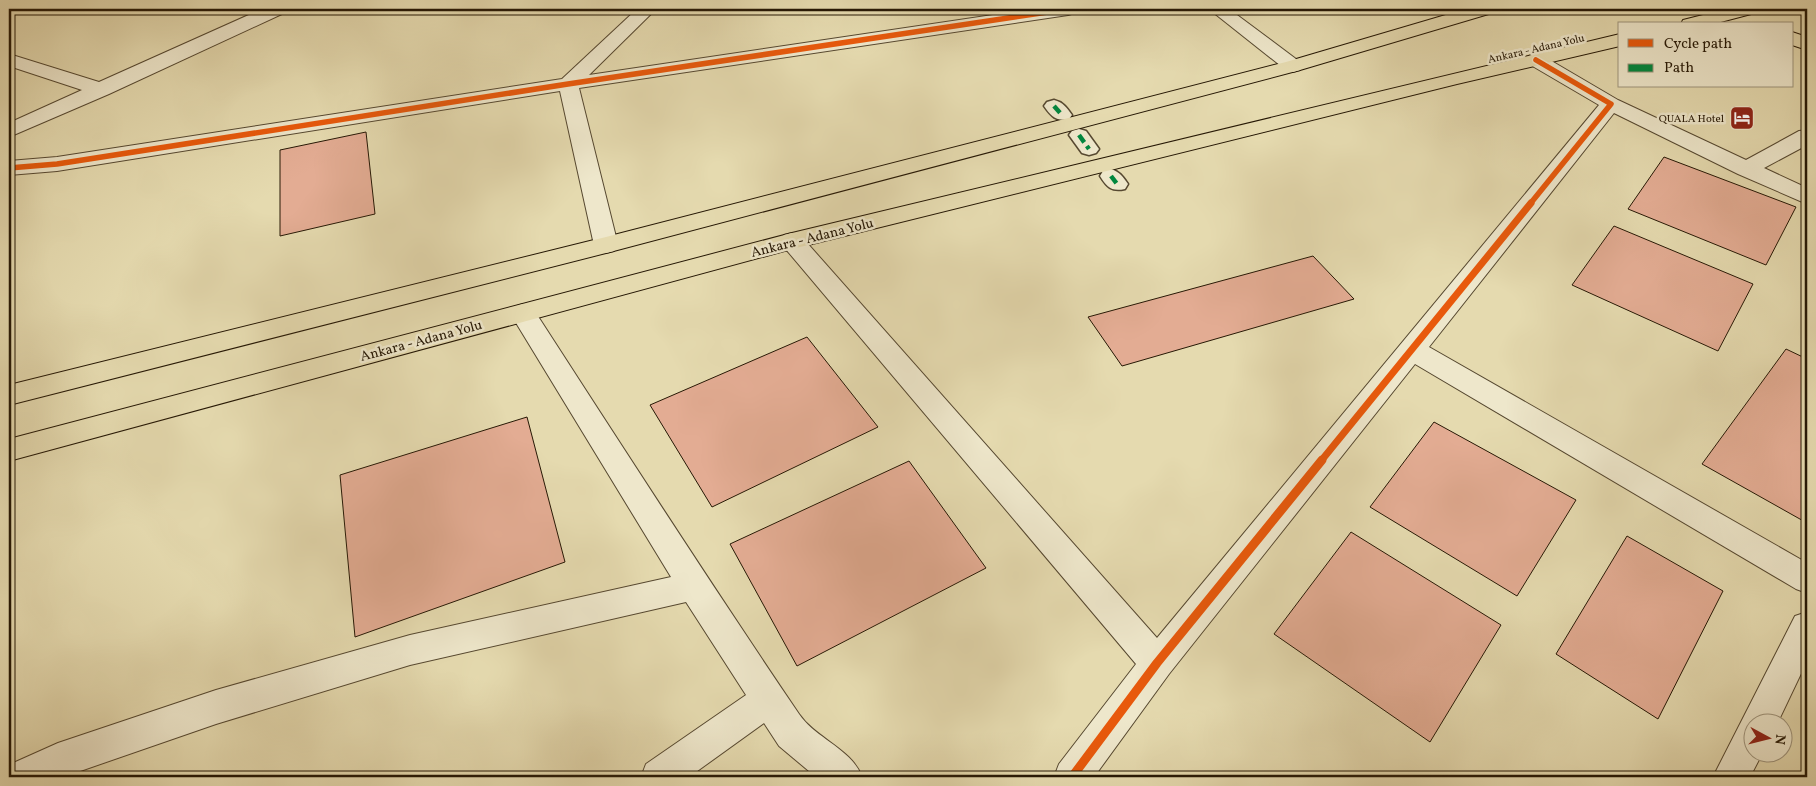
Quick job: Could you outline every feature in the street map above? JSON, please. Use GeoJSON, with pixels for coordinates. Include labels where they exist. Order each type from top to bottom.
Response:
{"type":"FeatureCollection","features":[{"type":"Feature","properties":{"kind":"highway"},"geometry":{"type":"LineString","coordinates":[[9,395],[606,245],[1293,66],[1485,9]]}},
{"type":"Feature","properties":{"kind":"highway"},"geometry":{"type":"LineString","coordinates":[[1702,9],[1739,11],[1753,22]]}},
{"type":"Feature","properties":{"kind":"highway"},"geometry":{"type":"LineString","coordinates":[[1698,22],[1739,11]]}},
{"type":"Feature","properties":{"kind":"highway"},"geometry":{"type":"LineString","coordinates":[[1794,39],[1807,44]]}},
{"type":"Feature","properties":{"kind":"highway","name":"Ankara - Adana Yolu"},"geometry":{"type":"LineString","coordinates":[[9,450],[792,241],[1456,78],[1618,40]]}},
{"type":"Feature","properties":{"kind":"street"},"geometry":{"type":"LineString","coordinates":[[238,9],[269,13]]}},
{"type":"Feature","properties":{"kind":"street"},"geometry":{"type":"LineString","coordinates":[[568,84],[647,9]]}},
{"type":"Feature","properties":{"kind":"street"},"geometry":{"type":"LineString","coordinates":[[9,168],[57,164],[568,84],[1068,9]]}},
{"type":"Feature","properties":{"kind":"street"},"geometry":{"type":"LineString","coordinates":[[1218,9],[1293,66]]}},
{"type":"Feature","properties":{"kind":"street"},"geometry":{"type":"LineString","coordinates":[[9,131],[269,13]]}},
{"type":"Feature","properties":{"kind":"street"},"geometry":{"type":"LineString","coordinates":[[9,60],[102,90]]}},
{"type":"Feature","properties":{"kind":"street"},"geometry":{"type":"LineString","coordinates":[[1536,60],[1612,104],[1807,197]]}},
{"type":"Feature","properties":{"kind":"street"},"geometry":{"type":"LineString","coordinates":[[568,84],[606,245]]}},
{"type":"Feature","properties":{"kind":"street"},"geometry":{"type":"LineString","coordinates":[[1072,777],[1157,663],[1612,104]]}},
{"type":"Feature","properties":{"kind":"street"},"geometry":{"type":"LineString","coordinates":[[1746,169],[1807,136]]}},
{"type":"Feature","properties":{"kind":"street"},"geometry":{"type":"LineString","coordinates":[[792,241],[1157,663]]}},
{"type":"Feature","properties":{"kind":"street"},"geometry":{"type":"LineString","coordinates":[[523,313],[694,586],[792,734],[844,777]]}},
{"type":"Feature","properties":{"kind":"street"},"geometry":{"type":"LineString","coordinates":[[1412,350],[1807,579]]}},
{"type":"Feature","properties":{"kind":"street"},"geometry":{"type":"LineString","coordinates":[[24,777],[58,761],[216,707],[410,650],[694,586]]}},
{"type":"Feature","properties":{"kind":"street"},"geometry":{"type":"LineString","coordinates":[[1763,714],[1807,627]]}},
{"type":"Feature","properties":{"kind":"street"},"geometry":{"type":"LineString","coordinates":[[659,777],[769,699]]}},
{"type":"Feature","properties":{"kind":"street"},"geometry":{"type":"LineString","coordinates":[[1731,777],[1744,752]]}},
{"type":"Feature","properties":{"kind":"building"},"geometry":{"type":"Polygon","coordinates":[[[366,132],[375,214],[280,236],[280,150],[366,132]]]}},
{"type":"Feature","properties":{"kind":"building"},"geometry":{"type":"Polygon","coordinates":[[[1664,157],[1796,207],[1766,265],[1628,209],[1664,157]]]}},
{"type":"Feature","properties":{"kind":"building"},"geometry":{"type":"Polygon","coordinates":[[[1614,226],[1753,284],[1718,351],[1572,285],[1614,226]]]}},
{"type":"Feature","properties":{"kind":"building"},"geometry":{"type":"Polygon","coordinates":[[[1313,256],[1354,299],[1122,366],[1088,317],[1313,256]]]}},
{"type":"Feature","properties":{"kind":"building"},"geometry":{"type":"Polygon","coordinates":[[[807,337],[878,427],[712,507],[650,405],[807,337]]]}},
{"type":"Feature","properties":{"kind":"building"},"geometry":{"type":"Polygon","coordinates":[[[1786,349],[1807,359],[1807,523],[1702,464],[1786,349]]]}},
{"type":"Feature","properties":{"kind":"building"},"geometry":{"type":"Polygon","coordinates":[[[527,417],[565,562],[355,637],[340,475],[527,417]]]}},
{"type":"Feature","properties":{"kind":"building"},"geometry":{"type":"Polygon","coordinates":[[[1434,422],[1576,500],[1517,596],[1370,507],[1434,422]]]}},
{"type":"Feature","properties":{"kind":"building"},"geometry":{"type":"Polygon","coordinates":[[[909,461],[986,568],[797,666],[730,544],[909,461]]]}},
{"type":"Feature","properties":{"kind":"building"},"geometry":{"type":"Polygon","coordinates":[[[1351,532],[1501,625],[1430,742],[1274,634],[1351,532]]]}},
{"type":"Feature","properties":{"kind":"building"},"geometry":{"type":"Polygon","coordinates":[[[1627,536],[1723,591],[1658,719],[1556,654],[1627,536]]]}},
{"type":"Feature","properties":{"kind":"marked path"},"geometry":{"type":"LineString","coordinates":[[1054,106],[1062,115]]}},
{"type":"Feature","properties":{"kind":"marked path"},"geometry":{"type":"LineString","coordinates":[[1079,135],[1089,149]]}},
{"type":"Feature","properties":{"kind":"marked path"},"geometry":{"type":"LineString","coordinates":[[1111,176],[1117,184]]}},
{"type":"Feature","properties":{"kind":"cycle path"},"geometry":{"type":"LineString","coordinates":[[9,168],[57,164],[568,84],[1068,9]]}},
{"type":"Feature","properties":{"kind":"cycle path"},"geometry":{"type":"LineString","coordinates":[[1072,777],[1157,663],[1611,104],[1536,60]]}},
{"type":"Feature","properties":{"kind":"place","name":"QUALA Hotel"},"geometry":{"type":"Point","coordinates":[1742,118]}}]}
